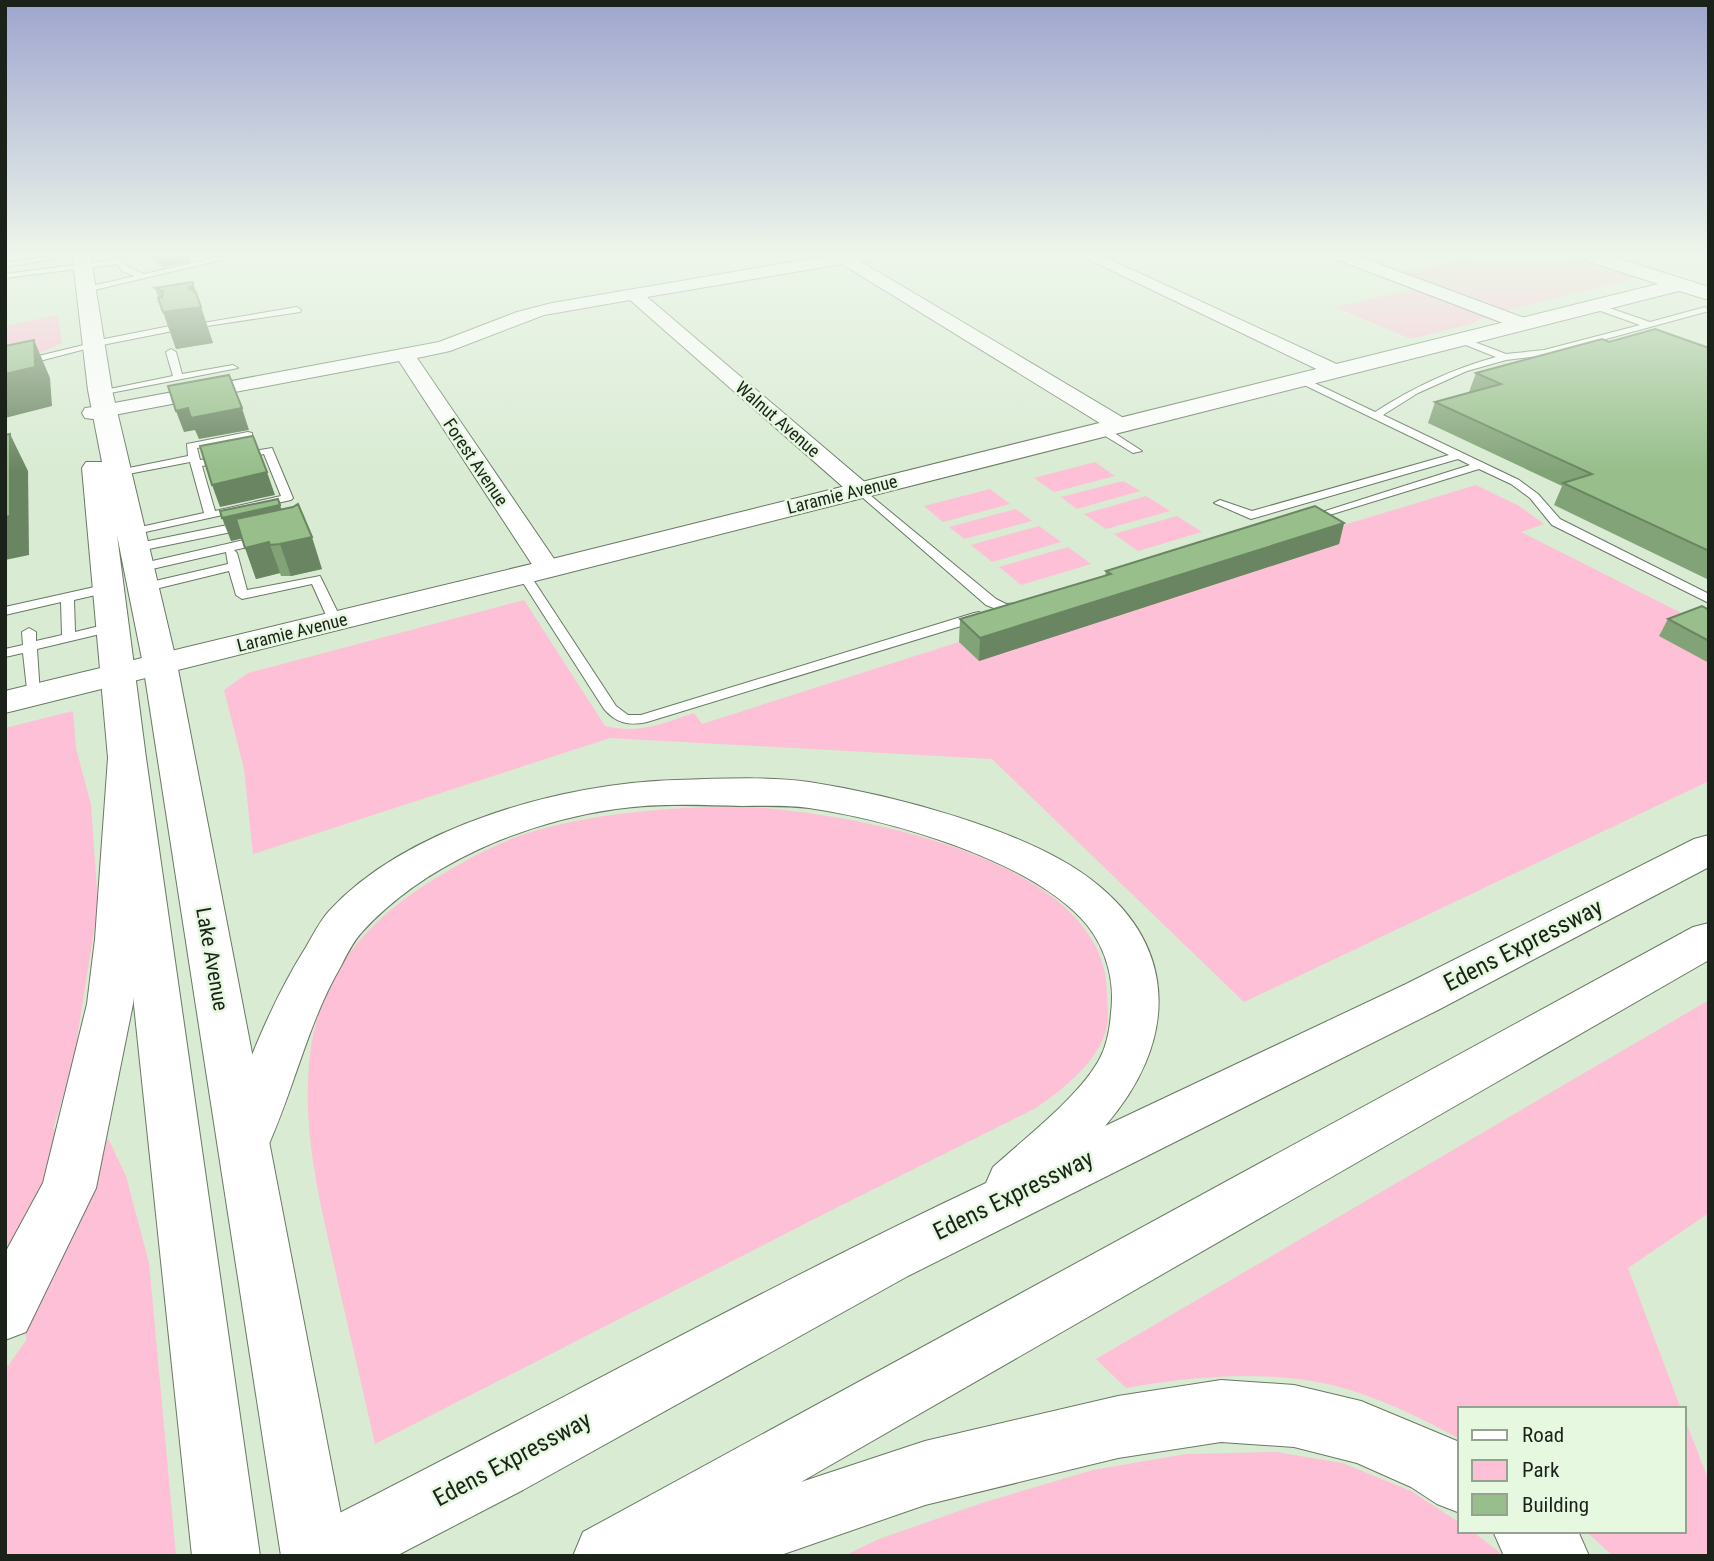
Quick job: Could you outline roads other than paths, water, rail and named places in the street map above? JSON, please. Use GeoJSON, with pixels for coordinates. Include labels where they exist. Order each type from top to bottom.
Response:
{"type":"FeatureCollection","features":[{"type":"Feature","properties":{"kind":"main road"},"geometry":{"type":"LineString","coordinates":[[90,326],[96,371]]}},
{"type":"Feature","properties":{"kind":"main road","name":"Laramie Avenue"},"geometry":{"type":"LineString","coordinates":[[19,698],[536,572],[1516,326]]}},
{"type":"Feature","properties":{"kind":"main road","name":"Lake Avenue"},"geometry":{"type":"LineString","coordinates":[[96,371],[137,559],[139,669],[127,758],[226,1556]]}},
{"type":"Feature","properties":{"kind":"main road","name":"Lake Avenue"},"geometry":{"type":"LineString","coordinates":[[96,371],[90,425],[112,627],[139,669],[245,1141],[315,1556]]}},
{"type":"Feature","properties":{"kind":"main road"},"geometry":{"type":"LineString","coordinates":[[5,1312],[69,1188],[110,1004],[117,939],[127,758]]}},
{"type":"Feature","properties":{"kind":"main road"},"geometry":{"type":"LineString","coordinates":[[245,1141],[294,1007],[317,964],[344,923],[379,892],[421,865],[460,843],[562,806],[614,797],[677,792],[802,795],[899,814],[958,833],[1019,858],[1060,881],[1099,910],[1121,940],[1136,975],[1136,1017],[1123,1062],[1092,1106],[989,1206]]}},
{"type":"Feature","properties":{"kind":"main road","name":"Edens Expressway"},"geometry":{"type":"LineString","coordinates":[[326,1556],[500,1467],[888,1257],[1422,997],[1709,849]]}},
{"type":"Feature","properties":{"kind":"main road"},"geometry":{"type":"LineString","coordinates":[[607,1556],[1709,939]]}},
{"type":"Feature","properties":{"kind":"main road"},"geometry":{"type":"LineString","coordinates":[[680,1556],[925,1474],[1118,1427],[1221,1411],[1294,1416],[1362,1432],[1434,1464],[1458,1480]]}},
{"type":"Feature","properties":{"kind":"main road"},"geometry":{"type":"LineString","coordinates":[[1529,1533],[1555,1556]]}},
{"type":"Feature","properties":{"kind":"street"},"geometry":{"type":"LineString","coordinates":[[96,371],[168,389],[405,355],[462,341],[498,326]]}},
{"type":"Feature","properties":{"kind":"street","name":"Walnut Avenue"},"geometry":{"type":"LineString","coordinates":[[670,326],[859,489]]}},
{"type":"Feature","properties":{"kind":"street"},"geometry":{"type":"LineString","coordinates":[[951,326],[1110,427]]}},
{"type":"Feature","properties":{"kind":"street"},"geometry":{"type":"LineString","coordinates":[[1239,326],[1336,371]]}},
{"type":"Feature","properties":{"kind":"street","name":"Forest Avenue"},"geometry":{"type":"LineString","coordinates":[[405,355],[536,572]]}},
{"type":"Feature","properties":{"kind":"lane"},"geometry":{"type":"LineString","coordinates":[[1377,415],[1438,379],[1505,357],[1544,353],[1647,326]]}},
{"type":"Feature","properties":{"kind":"lane"},"geometry":{"type":"LineString","coordinates":[[5,367],[96,371],[170,329]]}},
{"type":"Feature","properties":{"kind":"lane"},"geometry":{"type":"LineString","coordinates":[[1461,340],[1505,357]]}},
{"type":"Feature","properties":{"kind":"lane"},"geometry":{"type":"LineString","coordinates":[[171,352],[178,378]]}},
{"type":"Feature","properties":{"kind":"lane"},"geometry":{"type":"LineString","coordinates":[[168,389],[178,378],[233,368]]}},
{"type":"Feature","properties":{"kind":"lane"},"geometry":{"type":"LineString","coordinates":[[1301,380],[1527,490],[1556,522],[1709,599]]}},
{"type":"Feature","properties":{"kind":"lane"},"geometry":{"type":"LineString","coordinates":[[1110,427],[1137,452]]}},
{"type":"Feature","properties":{"kind":"lane"},"geometry":{"type":"LineString","coordinates":[[210,516],[191,446],[248,435]]}},
{"type":"Feature","properties":{"kind":"lane"},"geometry":{"type":"LineString","coordinates":[[118,473],[268,450],[287,498],[210,516],[137,559]]}},
{"type":"Feature","properties":{"kind":"lane"},"geometry":{"type":"LineString","coordinates":[[1254,524],[1225,506],[1251,515],[1258,514],[1459,455]]}},
{"type":"Feature","properties":{"kind":"lane"},"geometry":{"type":"LineString","coordinates":[[1298,521],[1481,466]]}},
{"type":"Feature","properties":{"kind":"lane"},"geometry":{"type":"LineString","coordinates":[[859,489],[991,603],[1004,608]]}},
{"type":"Feature","properties":{"kind":"lane"},"geometry":{"type":"LineString","coordinates":[[137,559],[254,523]]}},
{"type":"Feature","properties":{"kind":"lane"},"geometry":{"type":"LineString","coordinates":[[137,559],[272,538]]}},
{"type":"Feature","properties":{"kind":"lane"},"geometry":{"type":"LineString","coordinates":[[137,559],[233,560],[242,595],[316,579],[335,621]]}},
{"type":"Feature","properties":{"kind":"lane"},"geometry":{"type":"LineString","coordinates":[[536,572],[611,709],[624,719],[642,719],[1004,608],[1036,601]]}},
{"type":"Feature","properties":{"kind":"lane"},"geometry":{"type":"LineString","coordinates":[[5,653],[29,626],[67,597],[108,588]]}},
{"type":"Feature","properties":{"kind":"lane"},"geometry":{"type":"LineString","coordinates":[[67,597],[69,638]]}},
{"type":"Feature","properties":{"kind":"lane"},"geometry":{"type":"LineString","coordinates":[[5,611],[29,626],[69,638],[112,627]]}},
{"type":"Feature","properties":{"kind":"lane"},"geometry":{"type":"LineString","coordinates":[[19,698],[29,626]]}}]}
